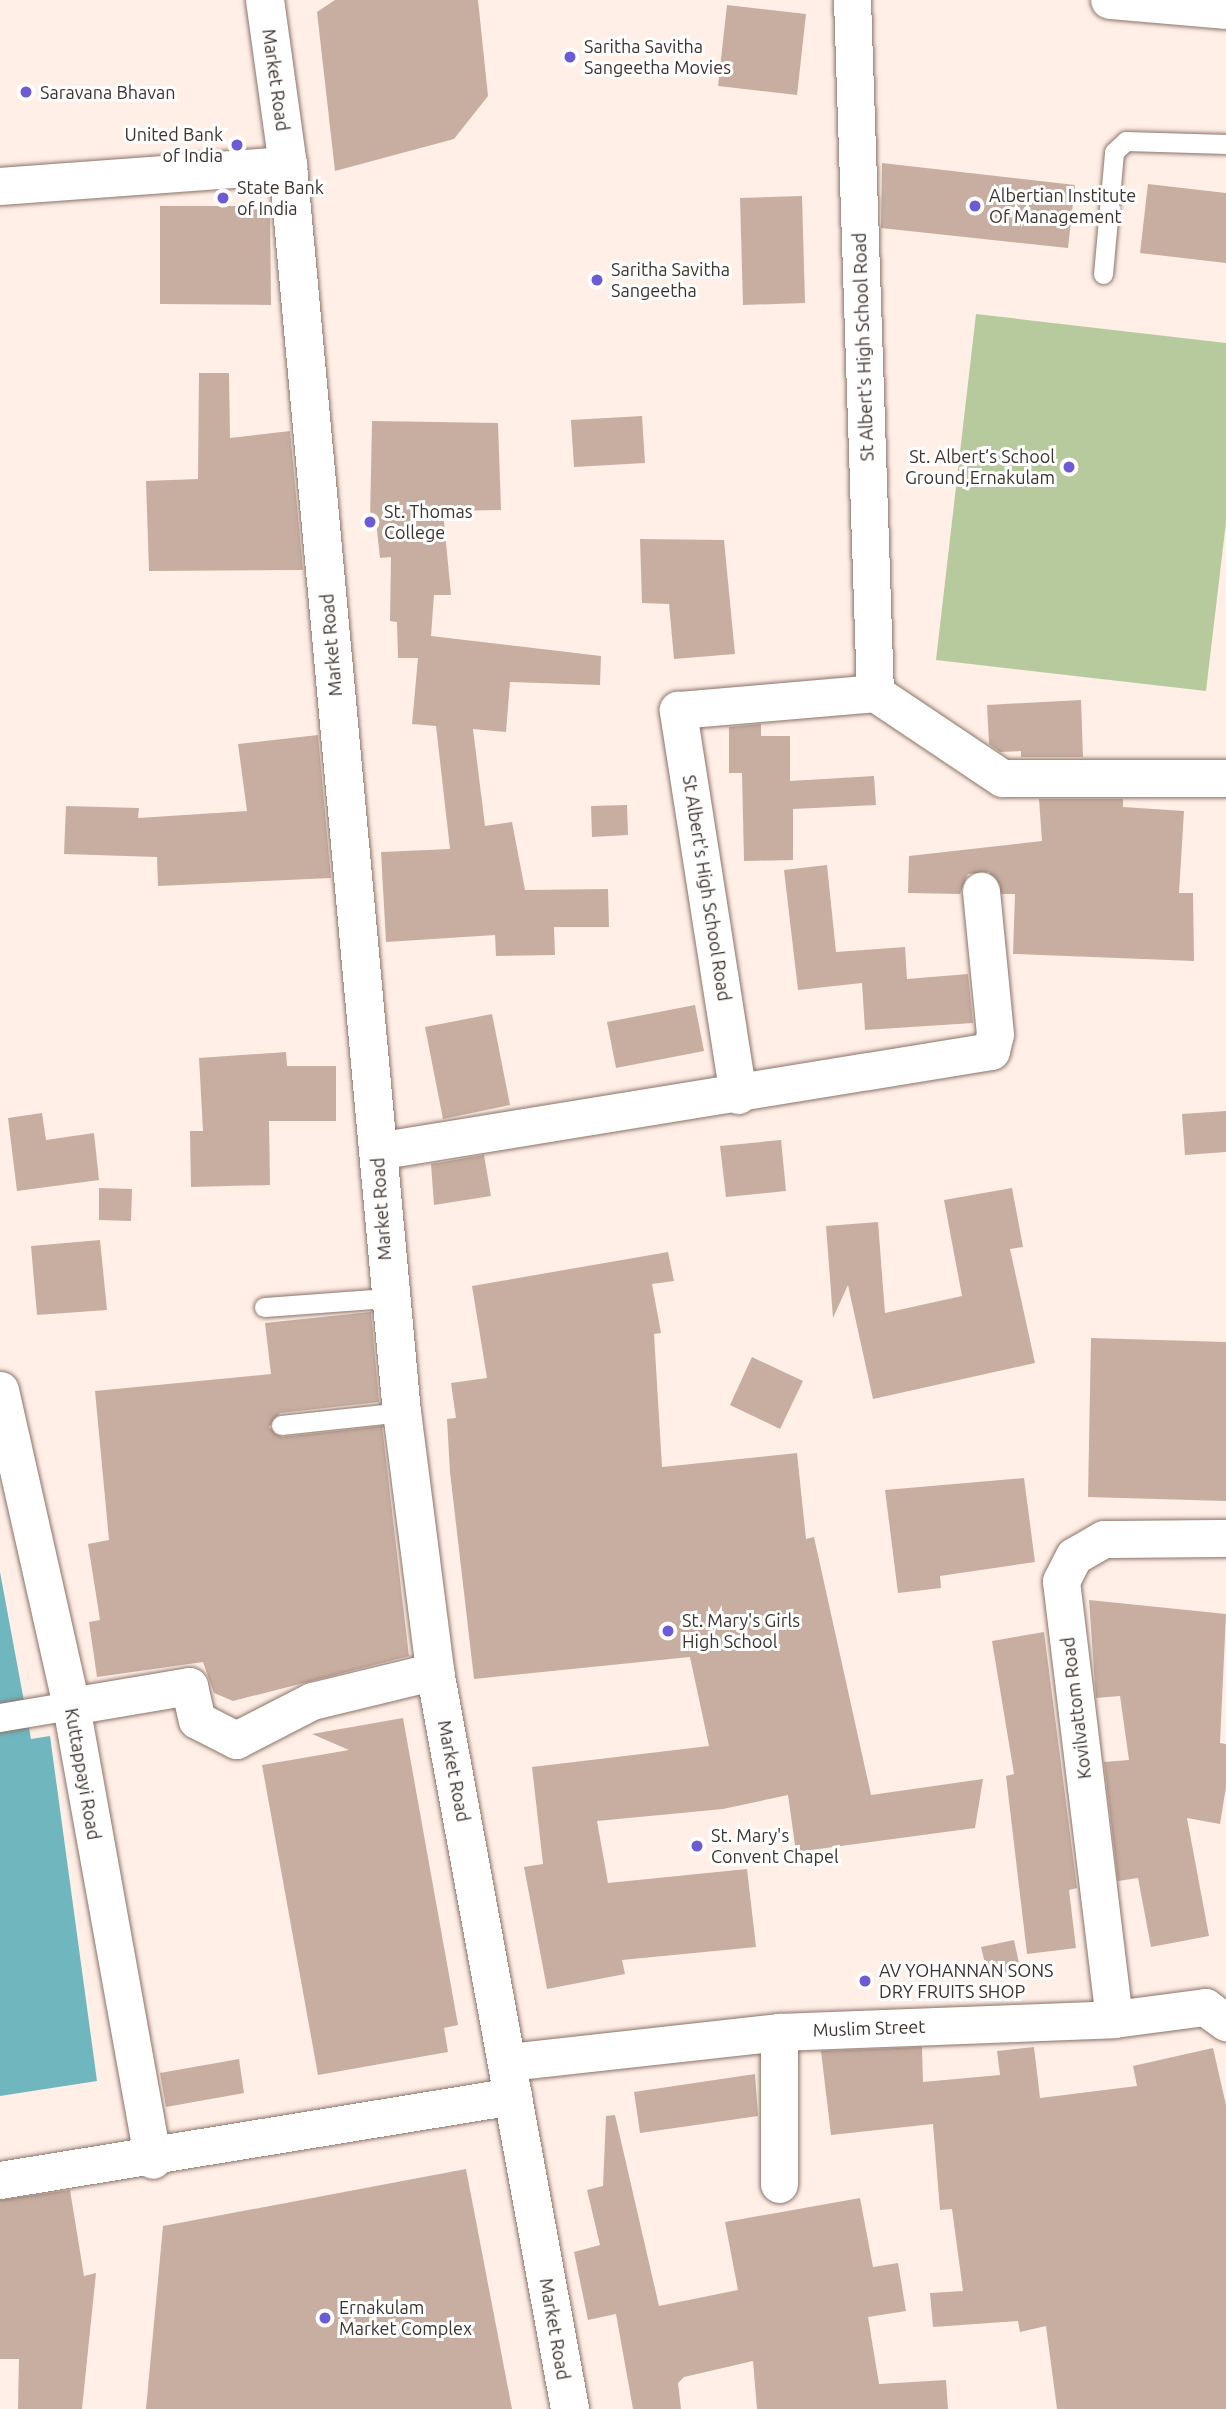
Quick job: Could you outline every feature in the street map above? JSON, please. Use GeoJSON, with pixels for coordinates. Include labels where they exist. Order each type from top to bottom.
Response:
{"type":"FeatureCollection","features":[{"type":"Feature","properties":{"kind":"street","name":"Market Road"},"geometry":{"type":"LineString","coordinates":[[265,0],[288,165],[388,1298],[402,1412],[435,1671],[570,2409]]}},
{"type":"Feature","properties":{"kind":"street","name":"St Albert's High School Road"},"geometry":{"type":"LineString","coordinates":[[738,1095],[678,710],[875,693],[852,0]]}},
{"type":"Feature","properties":{"kind":"street"},"geometry":{"type":"LineString","coordinates":[[1110,0],[1226,10]]}},
{"type":"Feature","properties":{"kind":"street"},"geometry":{"type":"LineString","coordinates":[[0,186],[288,165]]}},
{"type":"Feature","properties":{"kind":"street"},"geometry":{"type":"LineString","coordinates":[[875,693],[1002,778],[1226,778]]}},
{"type":"Feature","properties":{"kind":"street"},"geometry":{"type":"LineString","coordinates":[[377,1152],[738,1095],[991,1051],[995,1034],[981,891]]}},
{"type":"Feature","properties":{"kind":"street","name":"Kuttappayi Road"},"geometry":{"type":"LineString","coordinates":[[0,1390],[71,1706],[153,2160]]}},
{"type":"Feature","properties":{"kind":"street","name":"Kovilvattom Road"},"geometry":{"type":"LineString","coordinates":[[1114,2019],[1061,1581],[1074,1556],[1104,1539],[1226,1538]]}},
{"type":"Feature","properties":{"kind":"street"},"geometry":{"type":"LineString","coordinates":[[0,1718],[189,1686],[197,1720],[236,1740],[312,1701],[435,1671]]}},
{"type":"Feature","properties":{"kind":"street","name":"Muslim Street"},"geometry":{"type":"LineString","coordinates":[[510,2079],[779,2032],[1114,2019],[1205,2007],[1226,2022]]}},
{"type":"Feature","properties":{"kind":"street"},"geometry":{"type":"LineString","coordinates":[[779,2032],[779,2184]]}},
{"type":"Feature","properties":{"kind":"street"},"geometry":{"type":"LineString","coordinates":[[0,2180],[153,2160],[510,2079]]}},
{"type":"Feature","properties":{"kind":"lane"},"geometry":{"type":"LineString","coordinates":[[1103,274],[1114,152],[1126,141],[1226,144]]}},
{"type":"Feature","properties":{"kind":"lane"},"geometry":{"type":"LineString","coordinates":[[264,1307],[388,1298]]}},
{"type":"Feature","properties":{"kind":"lane"},"geometry":{"type":"LineString","coordinates":[[281,1425],[402,1412]]}},
{"type":"Feature","properties":{"kind":"green space"},"geometry":{"type":"Polygon","coordinates":[[[976,314],[1226,343],[1226,522],[1206,691],[936,660],[976,314]]]}},
{"type":"Feature","properties":{"kind":"water"},"geometry":{"type":"Polygon","coordinates":[[[0,1572],[31,1739],[50,1736],[97,2081],[0,2096],[0,1572]]]}},
{"type":"Feature","properties":{"kind":"building"},"geometry":{"type":"Polygon","coordinates":[[[335,0],[478,0],[488,96],[454,139],[335,171],[317,12],[335,0]]]}},
{"type":"Feature","properties":{"kind":"building"},"geometry":{"type":"Polygon","coordinates":[[[727,5],[806,14],[797,95],[718,86],[727,5]]]}},
{"type":"Feature","properties":{"kind":"building","name":"Albertian Institute Of Management"},"geometry":{"type":"Polygon","coordinates":[[[882,163],[1075,185],[1068,248],[881,228],[882,163]]]}},
{"type":"Feature","properties":{"kind":"building"},"geometry":{"type":"Polygon","coordinates":[[[1148,184],[1226,193],[1226,263],[1140,253],[1148,184]]]}},
{"type":"Feature","properties":{"kind":"building"},"geometry":{"type":"Polygon","coordinates":[[[802,196],[805,303],[743,305],[740,198],[802,196]]]}},
{"type":"Feature","properties":{"kind":"building"},"geometry":{"type":"Polygon","coordinates":[[[160,206],[270,206],[271,305],[160,304],[160,206]]]}},
{"type":"Feature","properties":{"kind":"building"},"geometry":{"type":"Polygon","coordinates":[[[199,373],[229,373],[230,438],[290,431],[303,570],[149,571],[146,481],[198,479],[199,373]]]}},
{"type":"Feature","properties":{"kind":"building"},"geometry":{"type":"Polygon","coordinates":[[[642,416],[645,463],[574,467],[571,420],[642,416]]]}},
{"type":"Feature","properties":{"kind":"building"},"geometry":{"type":"Polygon","coordinates":[[[372,421],[498,423],[501,510],[443,511],[451,595],[434,595],[431,636],[601,656],[600,685],[510,682],[506,732],[473,729],[485,826],[512,822],[525,890],[608,889],[609,927],[554,927],[555,955],[496,956],[495,935],[386,942],[381,852],[450,849],[436,726],[412,724],[418,658],[398,658],[397,622],[390,621],[391,557],[380,558],[376,521],[370,522],[372,421]]]}},
{"type":"Feature","properties":{"kind":"building"},"geometry":{"type":"Polygon","coordinates":[[[640,539],[724,540],[735,654],[674,659],[669,604],[642,603],[640,539]]]}},
{"type":"Feature","properties":{"kind":"building"},"geometry":{"type":"Polygon","coordinates":[[[1081,700],[1083,757],[1021,757],[1021,751],[1000,752],[989,744],[987,705],[1081,700]]]}},
{"type":"Feature","properties":{"kind":"building"},"geometry":{"type":"Polygon","coordinates":[[[761,724],[761,736],[790,736],[790,781],[874,776],[876,805],[793,809],[793,860],[744,861],[742,773],[729,773],[729,727],[761,724]]]}},
{"type":"Feature","properties":{"kind":"building"},"geometry":{"type":"Polygon","coordinates":[[[318,735],[331,878],[158,886],[157,857],[64,854],[66,806],[139,808],[138,818],[247,811],[238,744],[318,735]]]}},
{"type":"Feature","properties":{"kind":"building"},"geometry":{"type":"Polygon","coordinates":[[[1039,799],[1123,799],[1123,807],[1184,811],[1179,893],[1193,893],[1194,961],[1013,954],[1015,894],[1002,894],[989,872],[968,874],[960,894],[908,893],[909,856],[1042,841],[1039,799]]]}},
{"type":"Feature","properties":{"kind":"building"},"geometry":{"type":"Polygon","coordinates":[[[627,805],[628,835],[592,837],[591,806],[627,805]]]}},
{"type":"Feature","properties":{"kind":"building"},"geometry":{"type":"Polygon","coordinates":[[[827,865],[836,952],[905,947],[907,979],[968,974],[973,1023],[865,1030],[862,983],[798,990],[784,870],[827,865]]]}},
{"type":"Feature","properties":{"kind":"building"},"geometry":{"type":"Polygon","coordinates":[[[695,1005],[704,1051],[616,1068],[607,1022],[695,1005]]]}},
{"type":"Feature","properties":{"kind":"building"},"geometry":{"type":"Polygon","coordinates":[[[492,1014],[510,1105],[443,1119],[425,1027],[492,1014]]]}},
{"type":"Feature","properties":{"kind":"building"},"geometry":{"type":"Polygon","coordinates":[[[286,1052],[287,1066],[336,1066],[336,1121],[269,1121],[270,1185],[191,1187],[190,1131],[203,1131],[199,1058],[286,1052]]]}},
{"type":"Feature","properties":{"kind":"building"},"geometry":{"type":"Polygon","coordinates":[[[1226,1111],[1226,1152],[1185,1155],[1182,1114],[1226,1111]]]}},
{"type":"Feature","properties":{"kind":"building"},"geometry":{"type":"Polygon","coordinates":[[[42,1113],[46,1140],[94,1133],[99,1180],[17,1191],[8,1118],[42,1113]]]}},
{"type":"Feature","properties":{"kind":"building"},"geometry":{"type":"Polygon","coordinates":[[[781,1140],[786,1191],[726,1197],[720,1146],[781,1140]]]}},
{"type":"Feature","properties":{"kind":"building"},"geometry":{"type":"Polygon","coordinates":[[[484,1155],[491,1196],[434,1205],[431,1164],[484,1155]]]}},
{"type":"Feature","properties":{"kind":"building"},"geometry":{"type":"Polygon","coordinates":[[[99,1188],[132,1189],[131,1221],[99,1220],[99,1188]]]}},
{"type":"Feature","properties":{"kind":"building"},"geometry":{"type":"Polygon","coordinates":[[[1012,1188],[1023,1247],[1010,1249],[1035,1363],[873,1399],[848,1285],[833,1318],[826,1226],[878,1222],[885,1313],[962,1296],[944,1200],[1012,1188]]]}},
{"type":"Feature","properties":{"kind":"building"},"geometry":{"type":"Polygon","coordinates":[[[100,1240],[107,1310],[37,1315],[31,1246],[100,1240]]]}},
{"type":"Feature","properties":{"kind":"building"},"geometry":{"type":"Polygon","coordinates":[[[668,1252],[674,1281],[652,1284],[661,1333],[654,1334],[662,1467],[797,1453],[806,1539],[814,1537],[871,1795],[983,1779],[975,1828],[796,1852],[788,1795],[723,1809],[597,1821],[608,1883],[747,1869],[756,1947],[622,1960],[625,1974],[547,1989],[524,1867],[543,1864],[532,1767],[709,1746],[690,1657],[474,1679],[450,1472],[447,1419],[456,1418],[451,1383],[487,1378],[472,1286],[668,1252]]]}},
{"type":"Feature","properties":{"kind":"building"},"geometry":{"type":"Polygon","coordinates":[[[371,1312],[379,1402],[280,1413],[269,1427],[282,1437],[382,1426],[409,1656],[233,1701],[214,1693],[203,1662],[97,1677],[89,1622],[100,1620],[88,1544],[109,1540],[95,1391],[271,1374],[265,1323],[371,1312]]]}},
{"type":"Feature","properties":{"kind":"building"},"geometry":{"type":"Polygon","coordinates":[[[1091,1338],[1226,1342],[1226,1501],[1088,1497],[1091,1338]]]}},
{"type":"Feature","properties":{"kind":"building"},"geometry":{"type":"Polygon","coordinates":[[[752,1357],[803,1381],[780,1429],[730,1405],[752,1357]]]}},
{"type":"Feature","properties":{"kind":"building"},"geometry":{"type":"Polygon","coordinates":[[[1024,1478],[1035,1562],[940,1576],[941,1588],[898,1593],[885,1490],[1024,1478]]]}},
{"type":"Feature","properties":{"kind":"building"},"geometry":{"type":"Polygon","coordinates":[[[1089,1600],[1226,1614],[1220,1743],[1226,1744],[1226,1787],[1220,1824],[1187,1818],[1209,1936],[1151,1947],[1138,1878],[1118,1881],[1104,1762],[1129,1760],[1120,1696],[1096,1698],[1089,1600]]]}},
{"type":"Feature","properties":{"kind":"building"},"geometry":{"type":"Polygon","coordinates":[[[1044,1632],[1077,1888],[1069,1890],[1076,1948],[1027,1954],[1006,1776],[1014,1774],[992,1641],[1044,1632]]]}},
{"type":"Feature","properties":{"kind":"building"},"geometry":{"type":"Polygon","coordinates":[[[403,1718],[458,2025],[444,2028],[448,2052],[318,2075],[262,1765],[349,1750],[312,1734],[403,1718]]]}},
{"type":"Feature","properties":{"kind":"building"},"geometry":{"type":"Polygon","coordinates":[[[1014,1940],[1020,1968],[988,1976],[981,1947],[1014,1940]]]}},
{"type":"Feature","properties":{"kind":"building"},"geometry":{"type":"Polygon","coordinates":[[[922,2047],[923,2082],[1000,2075],[997,2051],[1034,2047],[1040,2098],[1137,2086],[1133,2066],[1213,2048],[1226,2105],[1226,2409],[1057,2409],[1046,2326],[1020,2332],[1018,2321],[933,2327],[930,2293],[963,2291],[952,2209],[940,2210],[933,2124],[831,2135],[821,2051],[922,2047]]]}},
{"type":"Feature","properties":{"kind":"building"},"geometry":{"type":"Polygon","coordinates":[[[239,2059],[244,2093],[166,2107],[160,2073],[239,2059]]]}},
{"type":"Feature","properties":{"kind":"building"},"geometry":{"type":"Polygon","coordinates":[[[755,2074],[758,2116],[640,2133],[634,2092],[755,2074]]]}},
{"type":"Feature","properties":{"kind":"building"},"geometry":{"type":"Polygon","coordinates":[[[615,2115],[659,2306],[738,2290],[725,2222],[860,2198],[873,2267],[898,2263],[906,2311],[868,2317],[879,2384],[946,2380],[948,2409],[757,2409],[753,2361],[684,2377],[678,2383],[681,2409],[633,2409],[616,2314],[588,2320],[574,2252],[600,2245],[587,2190],[603,2186],[606,2116],[615,2115]]]}},
{"type":"Feature","properties":{"kind":"building","name":"Ernakulam Market Complex"},"geometry":{"type":"Polygon","coordinates":[[[466,2169],[512,2409],[146,2409],[163,2226],[466,2169]]]}},
{"type":"Feature","properties":{"kind":"building"},"geometry":{"type":"Polygon","coordinates":[[[70,2190],[84,2276],[96,2273],[82,2409],[18,2409],[19,2359],[0,2359],[0,2200],[70,2190]]]}},
{"type":"Feature","properties":{"kind":"place","name":"Saritha Savitha Sangeetha Movies"},"geometry":{"type":"Point","coordinates":[570,57]}},
{"type":"Feature","properties":{"kind":"place","name":"Saravana Bhavan"},"geometry":{"type":"Point","coordinates":[26,92]}},
{"type":"Feature","properties":{"kind":"place","name":"United Bank of India"},"geometry":{"type":"Point","coordinates":[237,145]}},
{"type":"Feature","properties":{"kind":"place","name":"State Bank of India"},"geometry":{"type":"Point","coordinates":[223,198]}},
{"type":"Feature","properties":{"kind":"place","name":"Albertian Institute Of Management"},"geometry":{"type":"Point","coordinates":[975,206]}},
{"type":"Feature","properties":{"kind":"place","name":"Saritha Savitha Sangeetha"},"geometry":{"type":"Point","coordinates":[597,280]}},
{"type":"Feature","properties":{"kind":"place","name":"St. Albert’s School Ground,Ernakulam"},"geometry":{"type":"Point","coordinates":[1069,467]}},
{"type":"Feature","properties":{"kind":"place","name":"St. Thomas College"},"geometry":{"type":"Point","coordinates":[370,522]}},
{"type":"Feature","properties":{"kind":"place","name":"St. Mary's Girls High School"},"geometry":{"type":"Point","coordinates":[668,1631]}},
{"type":"Feature","properties":{"kind":"place","name":"St. Mary's Convent Chapel"},"geometry":{"type":"Point","coordinates":[697,1846]}},
{"type":"Feature","properties":{"kind":"place","name":"AV YOHANNAN SONS DRY FRUITS SHOP"},"geometry":{"type":"Point","coordinates":[865,1981]}},
{"type":"Feature","properties":{"kind":"place","name":"Ernakulam Market Complex"},"geometry":{"type":"Point","coordinates":[325,2318]}}]}
